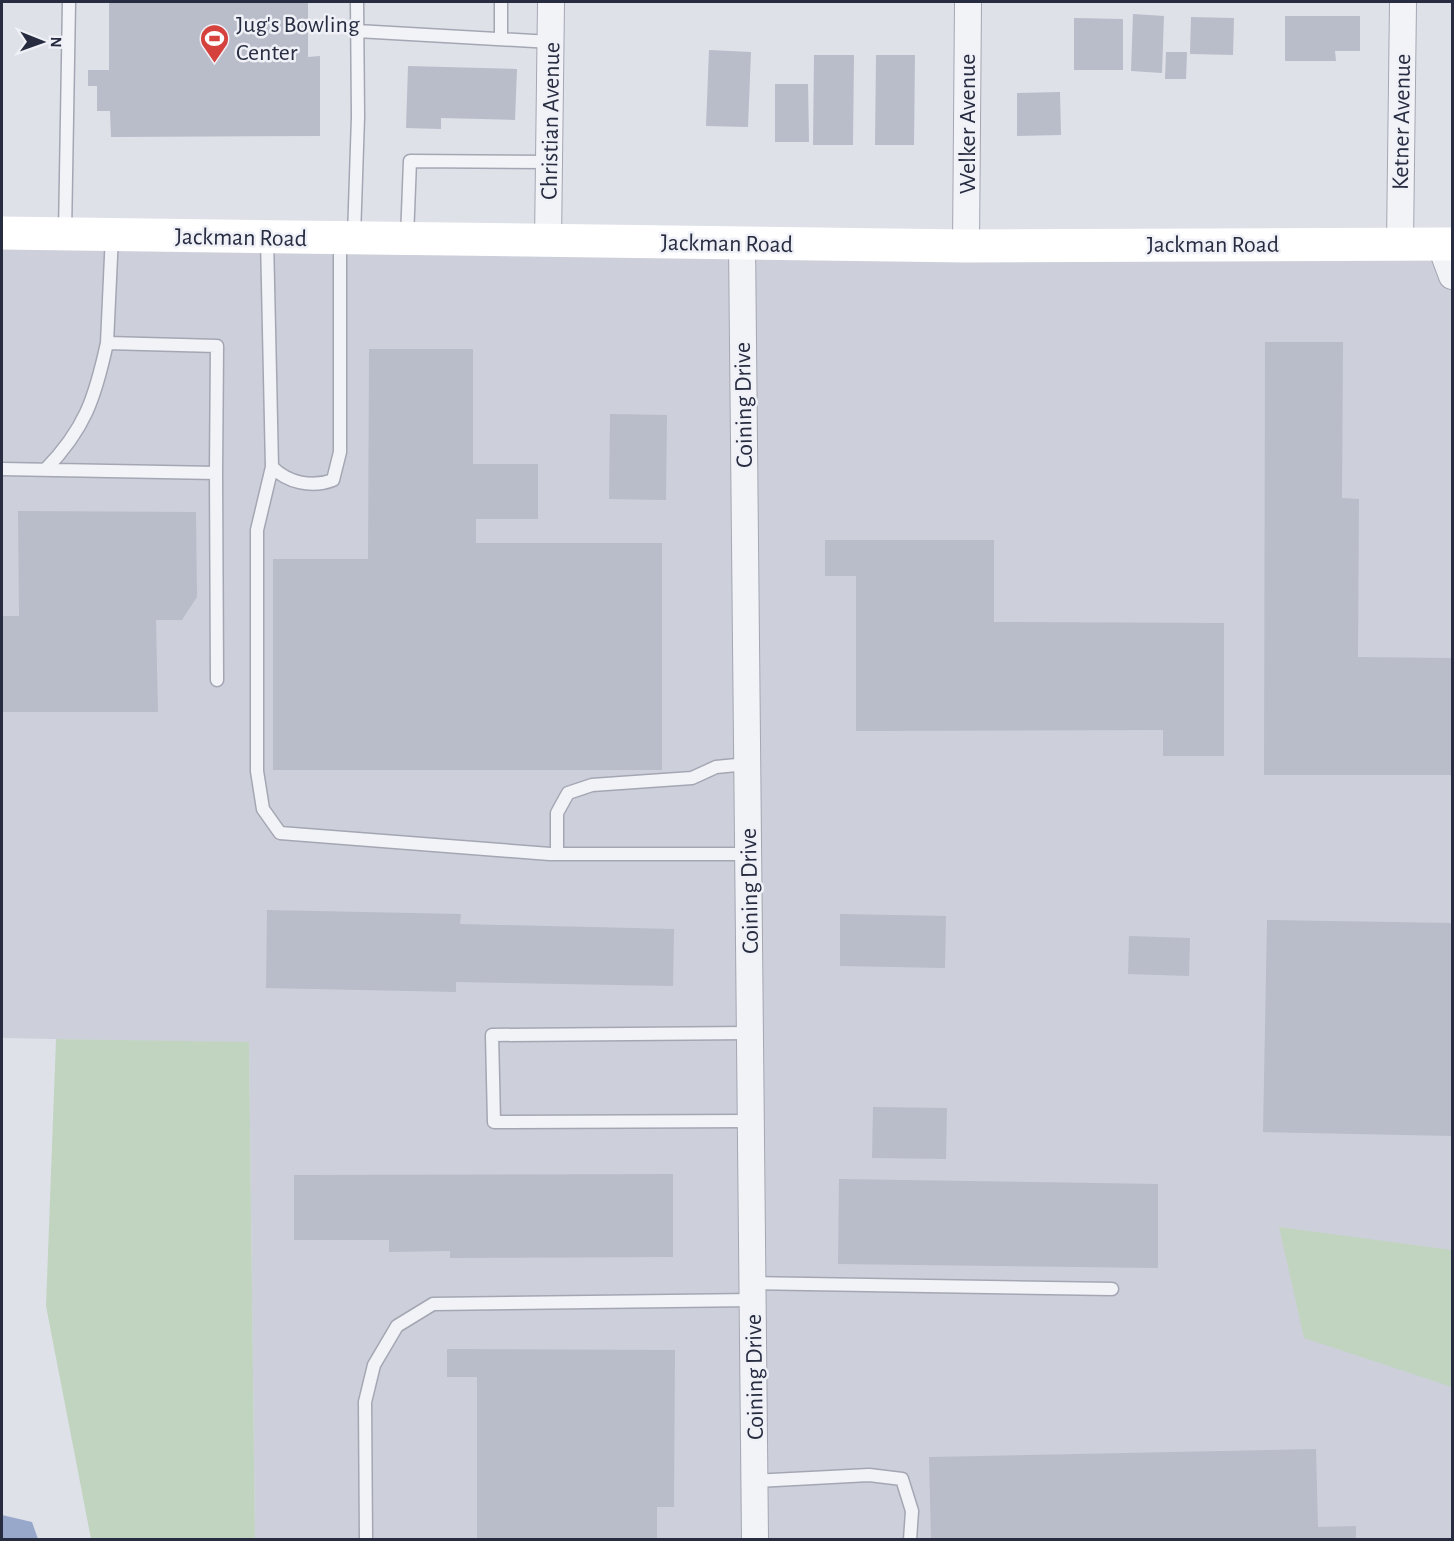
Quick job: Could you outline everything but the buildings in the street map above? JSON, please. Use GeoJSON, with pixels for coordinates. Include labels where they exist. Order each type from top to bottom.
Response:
{"type":"FeatureCollection","features":[{"type":"Feature","properties":{"kind":"main road","name":"Jackman Road"},"geometry":{"type":"LineString","coordinates":[[2,233],[966,246],[1446,244]]}},
{"type":"Feature","properties":{"kind":"street","name":"Christian Avenue"},"geometry":{"type":"LineString","coordinates":[[548,241],[551,2]]}},
{"type":"Feature","properties":{"kind":"street","name":"Welker Avenue"},"geometry":{"type":"LineString","coordinates":[[966,246],[968,2]]}},
{"type":"Feature","properties":{"kind":"street","name":"Ketner Avenue"},"geometry":{"type":"LineString","coordinates":[[1400,243],[1403,2]]}},
{"type":"Feature","properties":{"kind":"street","name":"Coining Drive"},"geometry":{"type":"LineString","coordinates":[[742,243],[755,1539]]}},
{"type":"Feature","properties":{"kind":"street"},"geometry":{"type":"LineString","coordinates":[[1446,244],[1452,276]]}},
{"type":"Feature","properties":{"kind":"lane"},"geometry":{"type":"LineString","coordinates":[[65,234],[69,2]]}},
{"type":"Feature","properties":{"kind":"lane"},"geometry":{"type":"LineString","coordinates":[[272,467],[284,478],[319,485],[333,480],[340,452],[347,238],[358,117],[357,2]]}},
{"type":"Feature","properties":{"kind":"lane"},"geometry":{"type":"LineString","coordinates":[[501,2],[501,39]]}},
{"type":"Feature","properties":{"kind":"lane"},"geometry":{"type":"LineString","coordinates":[[357,31],[551,42]]}},
{"type":"Feature","properties":{"kind":"lane"},"geometry":{"type":"LineString","coordinates":[[407,239],[410,161],[549,162]]}},
{"type":"Feature","properties":{"kind":"lane"},"geometry":{"type":"LineString","coordinates":[[45,470],[69,446],[83,422],[107,343],[112,235]]}},
{"type":"Feature","properties":{"kind":"lane"},"geometry":{"type":"LineString","coordinates":[[267,237],[272,467],[257,530],[257,771],[263,809],[280,833],[557,854],[748,854]]}},
{"type":"Feature","properties":{"kind":"lane"},"geometry":{"type":"LineString","coordinates":[[107,343],[217,346],[217,680]]}},
{"type":"Feature","properties":{"kind":"lane"},"geometry":{"type":"LineString","coordinates":[[2,469],[216,473]]}},
{"type":"Feature","properties":{"kind":"lane"},"geometry":{"type":"LineString","coordinates":[[557,854],[557,813],[568,793],[592,785],[692,778],[716,767],[747,764]]}},
{"type":"Feature","properties":{"kind":"lane"},"geometry":{"type":"LineString","coordinates":[[750,1033],[492,1035],[494,1122],[751,1121]]}},
{"type":"Feature","properties":{"kind":"lane"},"geometry":{"type":"LineString","coordinates":[[366,1539],[365,1402],[374,1365],[397,1326],[433,1304],[753,1291],[1112,1289]]}},
{"type":"Feature","properties":{"kind":"lane"},"geometry":{"type":"LineString","coordinates":[[755,1481],[869,1475],[902,1479],[912,1511],[910,1539]]}},
{"type":"Feature","properties":{"kind":"shaded area"},"geometry":{"type":"Polygon","coordinates":[[[2,234],[1452,248],[1452,1539],[255,1539],[249,1043],[2,1038],[2,234]]]}},
{"type":"Feature","properties":{"kind":"green space"},"geometry":{"type":"Polygon","coordinates":[[[56,1039],[249,1042],[255,1539],[91,1539],[46,1306],[56,1039]]]}},
{"type":"Feature","properties":{"kind":"green space"},"geometry":{"type":"Polygon","coordinates":[[[1279,1227],[1452,1250],[1452,1387],[1304,1338],[1279,1227]]]}},
{"type":"Feature","properties":{"kind":"water"},"geometry":{"type":"Polygon","coordinates":[[[2,1515],[32,1522],[38,1539],[2,1539],[2,1515]]]}},
{"type":"Feature","properties":{"kind":"place","name":"Jug's Bowling Center"},"geometry":{"type":"Point","coordinates":[215,64]}}]}
